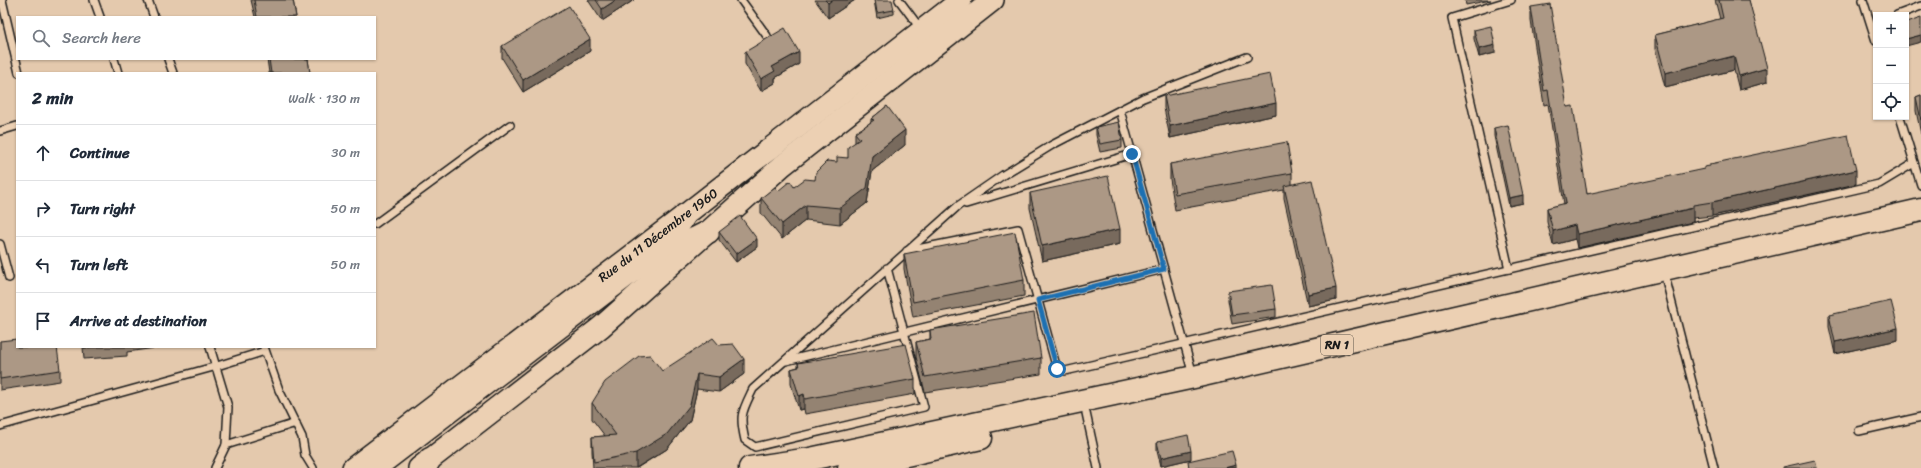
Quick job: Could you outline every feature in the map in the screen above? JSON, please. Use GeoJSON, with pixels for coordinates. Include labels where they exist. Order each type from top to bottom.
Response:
{"type":"FeatureCollection","features":[{"type":"Feature","properties":{"kind":"main road","name":"Rue du 11 Décembre 1960"},"geometry":{"type":"LineString","coordinates":[[353,468],[685,215],[961,0]]}},
{"type":"Feature","properties":{"kind":"main road","name":"Rue du 11 Décembre 1960"},"geometry":{"type":"LineString","coordinates":[[425,465],[601,327],[783,165],[993,0]]}},
{"type":"Feature","properties":{"kind":"main road","name":"RN 1"},"geometry":{"type":"LineString","coordinates":[[750,468],[810,458],[1194,377],[1921,210]]}},
{"type":"Feature","properties":{"kind":"main road"},"geometry":{"type":"LineString","coordinates":[[375,468],[656,253],[675,231],[685,215]]}},
{"type":"Feature","properties":{"kind":"main road","name":"RN 1"},"geometry":{"type":"LineString","coordinates":[[849,468],[1921,221]]}},
{"type":"Feature","properties":{"kind":"main road"},"geometry":{"type":"LineString","coordinates":[[393,468],[664,257],[682,245],[708,232]]}},
{"type":"Feature","properties":{"kind":"main road"},"geometry":{"type":"LineString","coordinates":[[791,468],[810,458]]}},
{"type":"Feature","properties":{"kind":"lane"},"geometry":{"type":"LineString","coordinates":[[2,0],[19,72]]}},
{"type":"Feature","properties":{"kind":"lane"},"geometry":{"type":"LineString","coordinates":[[94,0],[100,16]]}},
{"type":"Feature","properties":{"kind":"lane"},"geometry":{"type":"LineString","coordinates":[[148,0],[154,16]]}},
{"type":"Feature","properties":{"kind":"lane"},"geometry":{"type":"LineString","coordinates":[[741,0],[767,36]]}},
{"type":"Feature","properties":{"kind":"lane"},"geometry":{"type":"LineString","coordinates":[[899,0],[922,30]]}},
{"type":"Feature","properties":{"kind":"lane"},"geometry":{"type":"LineString","coordinates":[[1510,268],[1452,18],[1511,0]]}},
{"type":"Feature","properties":{"kind":"lane"},"geometry":{"type":"LineString","coordinates":[[1864,0],[1873,23]]}},
{"type":"Feature","properties":{"kind":"lane"},"geometry":{"type":"LineString","coordinates":[[1905,12],[1921,6]]}},
{"type":"Feature","properties":{"kind":"lane"},"geometry":{"type":"LineString","coordinates":[[888,268],[924,407],[755,447],[745,440],[741,424],[741,414],[753,389],[784,362],[888,268],[958,206],[1002,176],[1052,145],[1143,98],[1247,58]]}},
{"type":"Feature","properties":{"kind":"lane"},"geometry":{"type":"LineString","coordinates":[[114,60],[118,72]]}},
{"type":"Feature","properties":{"kind":"lane"},"geometry":{"type":"LineString","coordinates":[[168,60],[173,72]]}},
{"type":"Feature","properties":{"kind":"lane"},"geometry":{"type":"LineString","coordinates":[[1120,110],[1194,377]]}},
{"type":"Feature","properties":{"kind":"lane"},"geometry":{"type":"LineString","coordinates":[[1901,120],[1921,185]]}},
{"type":"Feature","properties":{"kind":"lane"},"geometry":{"type":"LineString","coordinates":[[376,223],[510,125]]}},
{"type":"Feature","properties":{"kind":"lane"},"geometry":{"type":"LineString","coordinates":[[0,130],[16,126]]}},
{"type":"Feature","properties":{"kind":"lane"},"geometry":{"type":"LineString","coordinates":[[958,206],[1132,154]]}},
{"type":"Feature","properties":{"kind":"lane"},"geometry":{"type":"LineString","coordinates":[[907,251],[1018,229],[1057,369],[1064,371],[1880,184],[1914,163]]}},
{"type":"Feature","properties":{"kind":"lane"},"geometry":{"type":"LineString","coordinates":[[0,244],[9,278]]}},
{"type":"Feature","properties":{"kind":"lane"},"geometry":{"type":"LineString","coordinates":[[784,362],[1164,269]]}},
{"type":"Feature","properties":{"kind":"lane"},"geometry":{"type":"LineString","coordinates":[[1666,280],[1714,468]]}},
{"type":"Feature","properties":{"kind":"lane"},"geometry":{"type":"LineString","coordinates":[[210,348],[217,366],[228,407],[226,445],[215,468]]}},
{"type":"Feature","properties":{"kind":"lane"},"geometry":{"type":"LineString","coordinates":[[0,426],[217,366],[264,349],[279,390],[302,437],[305,455],[313,468]]}},
{"type":"Feature","properties":{"kind":"lane"},"geometry":{"type":"LineString","coordinates":[[1086,413],[1098,468]]}},
{"type":"Feature","properties":{"kind":"lane"},"geometry":{"type":"LineString","coordinates":[[1859,431],[1921,416]]}},
{"type":"Feature","properties":{"kind":"lane"},"geometry":{"type":"LineString","coordinates":[[226,445],[296,423]]}},
{"type":"Feature","properties":{"kind":"building"},"geometry":{"type":"Polygon","coordinates":[[[254,0],[293,0],[296,16],[257,16],[254,0]]]}},
{"type":"Feature","properties":{"kind":"building"},"geometry":{"type":"Polygon","coordinates":[[[596,0],[616,0],[602,9],[596,0]]]}},
{"type":"Feature","properties":{"kind":"building"},"geometry":{"type":"Polygon","coordinates":[[[825,0],[832,0],[828,3],[825,0]]]}},
{"type":"Feature","properties":{"kind":"building"},"geometry":{"type":"Polygon","coordinates":[[[875,0],[892,0],[894,10],[877,13],[875,0]]]}},
{"type":"Feature","properties":{"kind":"building"},"geometry":{"type":"Polygon","coordinates":[[[1719,0],[1749,0],[1767,68],[1739,76],[1734,56],[1665,73],[1655,35],[1723,18],[1719,0]]]}},
{"type":"Feature","properties":{"kind":"building"},"geometry":{"type":"Polygon","coordinates":[[[1550,4],[1567,107],[1573,106],[1587,194],[1704,169],[1704,167],[1710,166],[1710,164],[1848,135],[1856,170],[1693,205],[1693,208],[1577,234],[1575,225],[1553,231],[1547,208],[1566,203],[1548,90],[1544,91],[1531,7],[1550,4]]]}},
{"type":"Feature","properties":{"kind":"building"},"geometry":{"type":"Polygon","coordinates":[[[569,6],[590,39],[523,80],[502,46],[569,6]]]}},
{"type":"Feature","properties":{"kind":"building"},"geometry":{"type":"Polygon","coordinates":[[[1921,18],[1921,35],[1909,38],[1909,22],[1921,18]]]}},
{"type":"Feature","properties":{"kind":"building"},"geometry":{"type":"Polygon","coordinates":[[[1491,26],[1495,45],[1479,49],[1474,30],[1491,26]]]}},
{"type":"Feature","properties":{"kind":"building"},"geometry":{"type":"Polygon","coordinates":[[[785,28],[799,52],[772,67],[775,71],[761,79],[745,52],[785,28]]]}},
{"type":"Feature","properties":{"kind":"building"},"geometry":{"type":"Polygon","coordinates":[[[269,60],[308,60],[310,72],[271,72],[269,60]]]}},
{"type":"Feature","properties":{"kind":"building"},"geometry":{"type":"Polygon","coordinates":[[[1270,74],[1276,103],[1170,126],[1164,96],[1270,74]]]}},
{"type":"Feature","properties":{"kind":"building"},"geometry":{"type":"Polygon","coordinates":[[[1921,95],[1921,120],[1916,97],[1921,95]]]}},
{"type":"Feature","properties":{"kind":"building"},"geometry":{"type":"Polygon","coordinates":[[[887,106],[905,130],[872,156],[867,188],[840,208],[806,205],[782,224],[761,198],[775,187],[778,191],[790,181],[794,187],[805,179],[815,180],[816,172],[827,161],[837,162],[837,157],[848,158],[848,147],[860,139],[855,133],[874,120],[871,119],[887,106]]]}},
{"type":"Feature","properties":{"kind":"building"},"geometry":{"type":"Polygon","coordinates":[[[1119,122],[1122,140],[1100,144],[1096,127],[1119,122]]]}},
{"type":"Feature","properties":{"kind":"building"},"geometry":{"type":"Polygon","coordinates":[[[1508,125],[1523,195],[1509,198],[1494,128],[1508,125]]]}},
{"type":"Feature","properties":{"kind":"building"},"geometry":{"type":"Polygon","coordinates":[[[1287,142],[1292,173],[1175,194],[1170,164],[1287,142]]]}},
{"type":"Feature","properties":{"kind":"building"},"geometry":{"type":"Polygon","coordinates":[[[1108,176],[1120,229],[1042,246],[1030,193],[1108,176]]]}},
{"type":"Feature","properties":{"kind":"building"},"geometry":{"type":"Polygon","coordinates":[[[1312,180],[1336,288],[1308,294],[1284,186],[1312,180]]]}},
{"type":"Feature","properties":{"kind":"building"},"geometry":{"type":"Polygon","coordinates":[[[740,216],[757,239],[736,254],[719,232],[740,216]]]}},
{"type":"Feature","properties":{"kind":"building"},"geometry":{"type":"Polygon","coordinates":[[[1015,232],[1024,280],[913,302],[904,254],[1015,232]]]}},
{"type":"Feature","properties":{"kind":"building"},"geometry":{"type":"Polygon","coordinates":[[[1272,285],[1276,309],[1232,315],[1228,291],[1272,285]]]}},
{"type":"Feature","properties":{"kind":"building"},"geometry":{"type":"Polygon","coordinates":[[[1891,301],[1898,328],[1835,342],[1829,315],[1891,301]]]}},
{"type":"Feature","properties":{"kind":"building"},"geometry":{"type":"Polygon","coordinates":[[[1034,313],[1041,358],[925,377],[916,342],[931,339],[930,330],[1034,313]]]}},
{"type":"Feature","properties":{"kind":"building"},"geometry":{"type":"Polygon","coordinates":[[[713,338],[719,345],[733,344],[744,359],[719,377],[697,374],[690,405],[667,434],[636,453],[594,462],[592,437],[616,435],[592,403],[605,382],[639,356],[650,355],[662,371],[713,338]]]}},
{"type":"Feature","properties":{"kind":"building"},"geometry":{"type":"Polygon","coordinates":[[[16,339],[16,348],[57,348],[60,370],[0,379],[0,341],[16,339]]]}},
{"type":"Feature","properties":{"kind":"building"},"geometry":{"type":"Polygon","coordinates":[[[906,344],[915,379],[805,399],[804,394],[799,396],[791,369],[799,367],[798,363],[906,344]]]}},
{"type":"Feature","properties":{"kind":"building"},"geometry":{"type":"Polygon","coordinates":[[[1188,435],[1191,451],[1161,458],[1157,442],[1188,435]]]}},
{"type":"Feature","properties":{"kind":"building"},"geometry":{"type":"Polygon","coordinates":[[[1232,451],[1236,465],[1224,468],[1189,468],[1188,461],[1232,451]]]}},
{"type":"Feature","properties":{"kind":"building"},"geometry":{"type":"Polygon","coordinates":[[[1815,460],[1817,468],[1783,468],[1783,467],[1815,460]]]}},
{"type":"Feature","properties":{"kind":"route"},"geometry":{"type":"LineString","coordinates":[[1057,369],[1038,300],[1164,269],[1132,154]]}}]}
